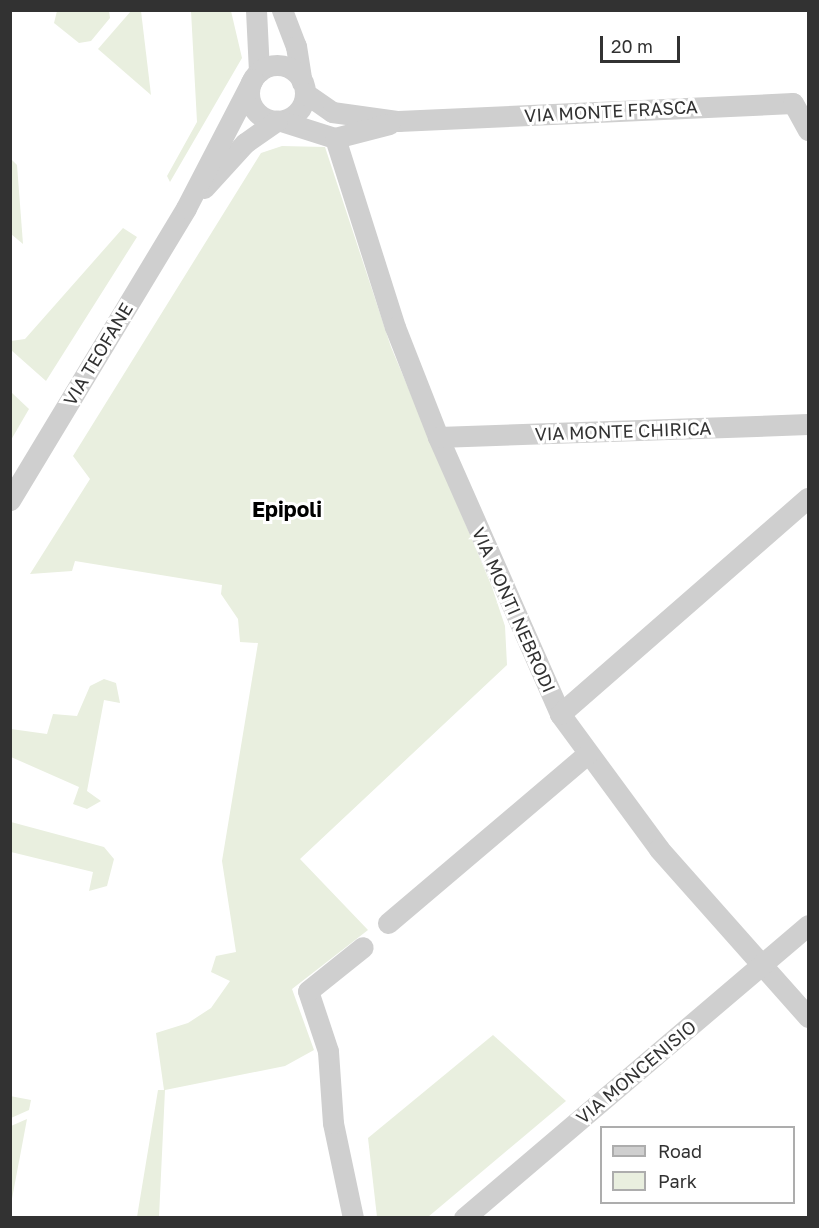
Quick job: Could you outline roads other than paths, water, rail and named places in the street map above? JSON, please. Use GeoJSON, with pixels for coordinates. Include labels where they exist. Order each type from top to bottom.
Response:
{"type":"FeatureCollection","features":[{"type":"Feature","properties":{"kind":"street"},"geometry":{"type":"LineString","coordinates":[[256,10],[256,76],[251,104],[261,117],[335,138],[398,121]]}},
{"type":"Feature","properties":{"kind":"street"},"geometry":{"type":"LineString","coordinates":[[186,208],[244,143],[300,108],[303,87],[282,10]]}},
{"type":"Feature","properties":{"kind":"street"},"geometry":{"type":"LineString","coordinates":[[186,208],[256,76],[283,66],[332,112],[398,121]]}},
{"type":"Feature","properties":{"kind":"street","name":"VIA MONTE FRASCA"},"geometry":{"type":"LineString","coordinates":[[398,121],[801,99],[808,130]]}},
{"type":"Feature","properties":{"kind":"street","name":"VIA MONTI NEBRODI"},"geometry":{"type":"LineString","coordinates":[[335,138],[395,327],[438,437],[560,714],[586,755],[761,966],[808,1017]]}},
{"type":"Feature","properties":{"kind":"street","name":"VIA TEOFANE"},"geometry":{"type":"LineString","coordinates":[[10,500],[186,208]]}},
{"type":"Feature","properties":{"kind":"street","name":"VIA MONTE CHIRICA"},"geometry":{"type":"LineString","coordinates":[[438,437],[808,424]]}},
{"type":"Feature","properties":{"kind":"street"},"geometry":{"type":"LineString","coordinates":[[560,714],[808,498]]}},
{"type":"Feature","properties":{"kind":"street"},"geometry":{"type":"LineString","coordinates":[[388,922],[586,755]]}},
{"type":"Feature","properties":{"kind":"street","name":"VIA MONCENISIO"},"geometry":{"type":"LineString","coordinates":[[464,1218],[808,925]]}},
{"type":"Feature","properties":{"kind":"street"},"geometry":{"type":"LineString","coordinates":[[353,1218],[333,1123],[328,1051],[308,991],[363,947]]}},
{"type":"Feature","properties":{"kind":"district","name":"Epipoli"},"geometry":{"type":"Point","coordinates":[287,509]}}]}
